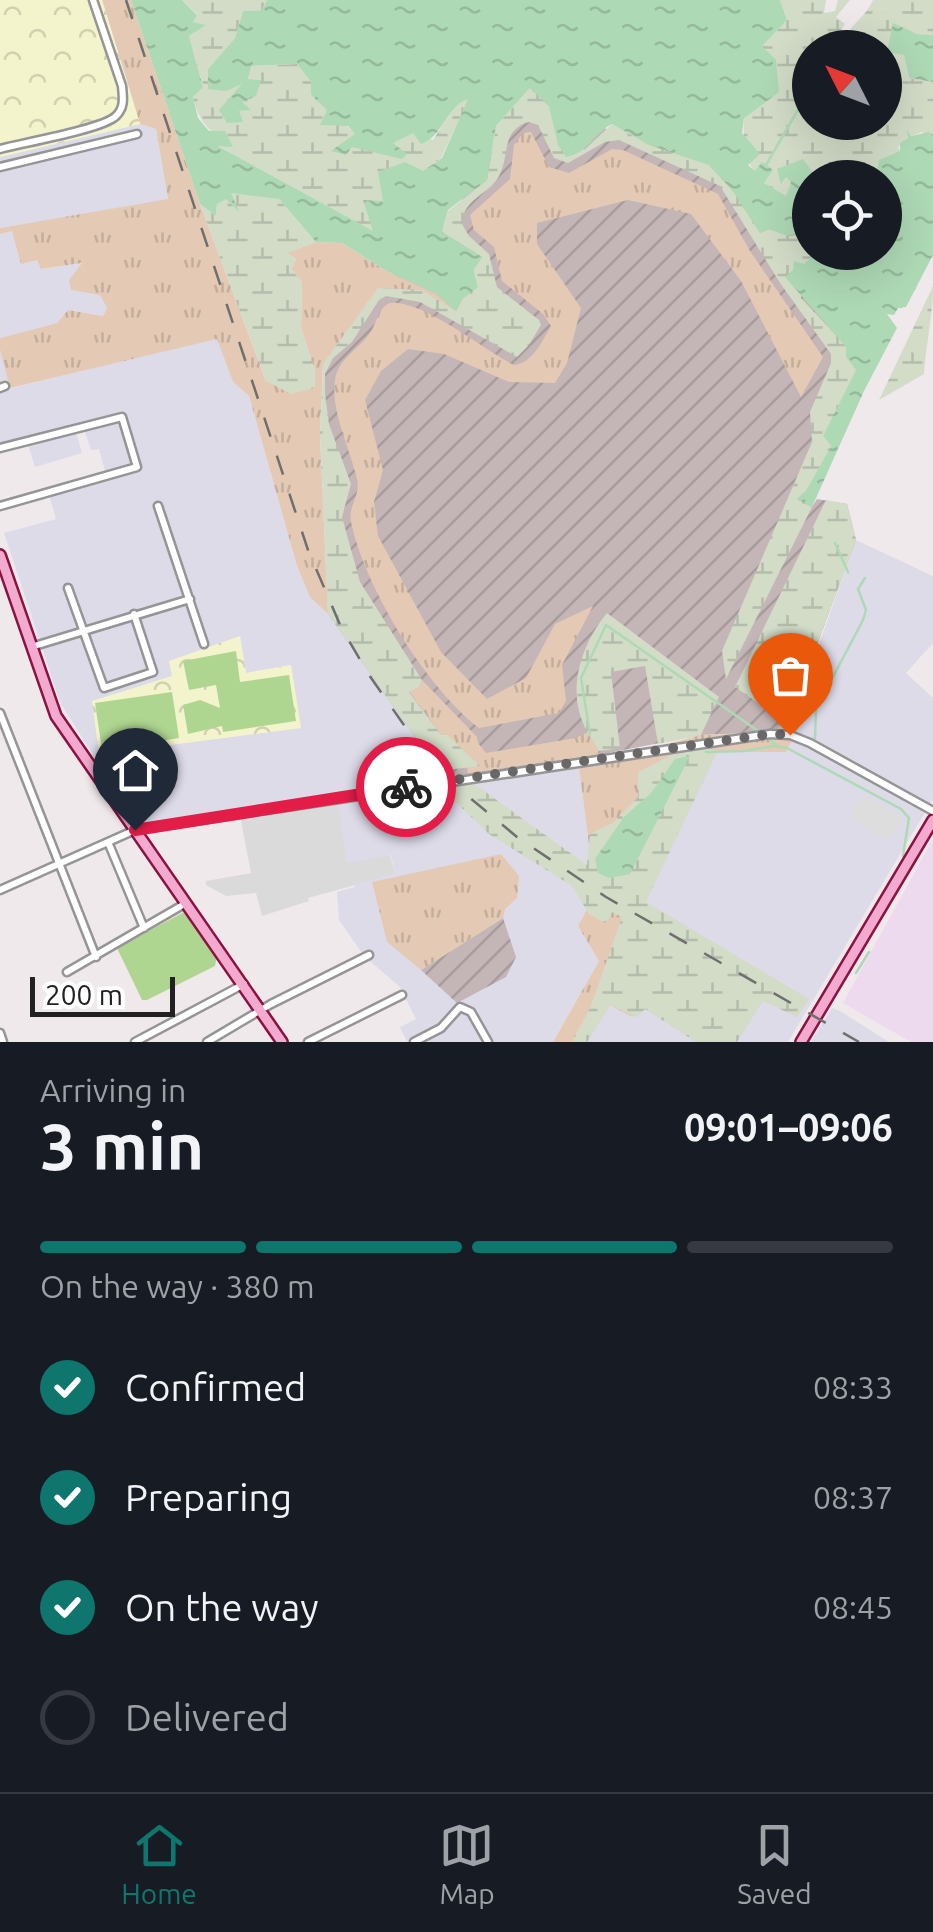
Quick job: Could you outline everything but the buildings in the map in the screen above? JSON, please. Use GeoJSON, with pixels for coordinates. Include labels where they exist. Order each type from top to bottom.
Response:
{"type":"FeatureCollection","features":[{"type":"Feature","properties":{"kind":"main road"},"geometry":{"type":"LineString","coordinates":[[0,556],[56,716],[282,1042]]}},
{"type":"Feature","properties":{"kind":"main road"},"geometry":{"type":"LineString","coordinates":[[801,1042],[933,820]]}},
{"type":"Feature","properties":{"kind":"street"},"geometry":{"type":"LineString","coordinates":[[0,148],[104,123],[120,112],[124,100],[122,86],[93,0]]}},
{"type":"Feature","properties":{"kind":"street"},"geometry":{"type":"LineString","coordinates":[[0,167],[137,134]]}},
{"type":"Feature","properties":{"kind":"street"},"geometry":{"type":"LineString","coordinates":[[0,448],[122,417],[137,467],[0,506]]}},
{"type":"Feature","properties":{"kind":"street"},"geometry":{"type":"LineString","coordinates":[[158,506],[204,644]]}},
{"type":"Feature","properties":{"kind":"street"},"geometry":{"type":"LineString","coordinates":[[68,588],[104,688],[153,672],[134,614]]}},
{"type":"Feature","properties":{"kind":"street"},"geometry":{"type":"LineString","coordinates":[[30,648],[190,599]]}},
{"type":"Feature","properties":{"kind":"street"},"geometry":{"type":"LineString","coordinates":[[0,713],[96,957]]}},
{"type":"Feature","properties":{"kind":"street"},"geometry":{"type":"LineString","coordinates":[[0,890],[135,830],[770,734],[790,735],[810,743],[933,811]]}},
{"type":"Feature","properties":{"kind":"street"},"geometry":{"type":"LineString","coordinates":[[108,842],[144,928]]}},
{"type":"Feature","properties":{"kind":"street"},"geometry":{"type":"LineString","coordinates":[[67,972],[182,906]]}},
{"type":"Feature","properties":{"kind":"street"},"geometry":{"type":"LineString","coordinates":[[207,1042],[271,1004],[369,955]]}},
{"type":"Feature","properties":{"kind":"street"},"geometry":{"type":"LineString","coordinates":[[135,1042],[244,984]]}},
{"type":"Feature","properties":{"kind":"street"},"geometry":{"type":"LineString","coordinates":[[308,1042],[402,994]]}},
{"type":"Feature","properties":{"kind":"street"},"geometry":{"type":"LineString","coordinates":[[414,1042],[441,1028],[460,1007],[471,1012],[488,1042]]}},
{"type":"Feature","properties":{"kind":"street"},"geometry":{"type":"LineString","coordinates":[[0,1033],[4,1042]]}},
{"type":"Feature","properties":{"kind":"shaded area"},"geometry":{"type":"Polygon","coordinates":[[[530,88],[604,128],[709,165],[792,224],[792,270],[822,270],[847,347],[805,492],[812,507],[817,499],[847,504],[856,540],[792,712],[775,732],[701,735],[448,784],[328,614],[323,364],[378,288],[442,232],[530,88]]]}},
{"type":"Feature","properties":{"kind":"shaded area"},"geometry":{"type":"Polygon","coordinates":[[[140,124],[156,129],[168,200],[0,228],[0,157],[140,124]]]}},
{"type":"Feature","properties":{"kind":"shaded area"},"geometry":{"type":"Polygon","coordinates":[[[12,230],[42,269],[83,263],[107,308],[103,316],[68,310],[57,323],[0,338],[0,234],[12,230]]]}},
{"type":"Feature","properties":{"kind":"shaded area"},"geometry":{"type":"Polygon","coordinates":[[[217,338],[233,382],[249,396],[297,566],[310,596],[328,614],[447,783],[579,767],[591,861],[591,901],[578,926],[599,961],[553,1042],[429,1042],[425,1037],[407,1042],[400,1027],[416,1019],[400,987],[364,956],[339,920],[337,892],[395,874],[391,855],[347,863],[338,801],[139,829],[60,702],[4,533],[56,519],[48,491],[106,474],[99,449],[91,450],[83,426],[75,428],[82,453],[35,467],[27,441],[0,449],[0,350],[11,388],[217,338]],[[240,637],[169,662],[173,675],[100,754],[300,728],[291,665],[246,673],[240,637]]]}},
{"type":"Feature","properties":{"kind":"shaded area"},"geometry":{"type":"Polygon","coordinates":[[[856,540],[933,576],[933,643],[906,673],[933,698],[933,799],[788,1042],[587,1042],[610,1005],[645,902],[717,752],[786,752],[803,721],[796,709],[856,540]]]}},
{"type":"Feature","properties":{"kind":"shaded area"},"geometry":{"type":"Polygon","coordinates":[[[236,651],[240,682],[289,675],[296,721],[223,732],[222,726],[188,734],[183,705],[200,700],[220,708],[216,685],[189,690],[183,661],[236,651]]]}},
{"type":"Feature","properties":{"kind":"shaded area"},"geometry":{"type":"Polygon","coordinates":[[[172,692],[179,738],[102,750],[95,703],[172,692]]]}},
{"type":"Feature","properties":{"kind":"shaded area"},"geometry":{"type":"Polygon","coordinates":[[[865,795],[900,816],[901,823],[893,835],[875,834],[851,818],[854,814],[850,812],[860,796],[865,795]]]}},
{"type":"Feature","properties":{"kind":"shaded area"},"geometry":{"type":"Polygon","coordinates":[[[338,801],[390,855],[395,874],[308,898],[309,901],[262,916],[256,893],[226,896],[206,885],[206,881],[251,873],[240,816],[338,801]]]}},
{"type":"Feature","properties":{"kind":"shaded area"},"geometry":{"type":"Polygon","coordinates":[[[933,839],[933,1042],[911,1042],[843,1003],[933,839]]]}},
{"type":"Feature","properties":{"kind":"shaded area"},"geometry":{"type":"Polygon","coordinates":[[[186,911],[217,955],[215,966],[142,1000],[117,948],[186,911]]]}},
{"type":"Feature","properties":{"kind":"shaded area"},"geometry":{"type":"Polygon","coordinates":[[[503,918],[516,957],[506,977],[457,1003],[421,970],[503,918]]]}},
{"type":"Feature","properties":{"kind":"shaded area"},"geometry":{"type":"Polygon","coordinates":[[[832,1008],[840,1011],[889,1042],[811,1042],[832,1008]]]}},
{"type":"Feature","properties":{"kind":"green space"},"geometry":{"type":"Polygon","coordinates":[[[0,0],[102,0],[140,124],[0,157],[0,0]]]}},
{"type":"Feature","properties":{"kind":"green space"},"geometry":{"type":"Polygon","coordinates":[[[102,0],[131,0],[200,204],[266,381],[315,370],[301,328],[302,282],[291,269],[296,259],[286,253],[316,242],[342,243],[388,272],[435,293],[456,311],[421,290],[378,288],[323,364],[320,435],[328,614],[310,597],[297,566],[249,396],[233,382],[217,339],[10,388],[0,338],[57,323],[68,310],[103,316],[107,308],[100,295],[71,290],[69,280],[82,263],[41,269],[37,260],[21,264],[12,231],[0,234],[0,228],[168,199],[156,129],[140,124],[102,0]]]}},
{"type":"Feature","properties":{"kind":"green space"},"geometry":{"type":"Polygon","coordinates":[[[182,0],[267,0],[262,10],[243,11],[235,38],[208,69],[245,82],[239,111],[249,110],[241,102],[261,80],[248,79],[250,66],[297,64],[311,82],[311,95],[356,134],[352,147],[392,143],[414,132],[433,140],[457,103],[469,98],[441,158],[384,202],[364,200],[374,232],[215,144],[232,146],[207,126],[195,106],[193,97],[203,86],[189,36],[205,25],[192,22],[197,14],[182,0]]]}},
{"type":"Feature","properties":{"kind":"green space"},"geometry":{"type":"Polygon","coordinates":[[[780,0],[826,0],[824,13],[835,11],[838,0],[850,0],[836,17],[845,24],[841,30],[792,30],[792,140],[902,140],[902,55],[909,78],[933,82],[933,138],[922,132],[911,136],[908,130],[909,137],[891,160],[792,160],[792,171],[777,169],[782,183],[786,176],[791,182],[786,197],[764,183],[772,170],[755,172],[748,160],[745,112],[761,49],[787,20],[780,0]]]}},
{"type":"Feature","properties":{"kind":"green space"},"geometry":{"type":"Polygon","coordinates":[[[873,0],[933,0],[933,35],[917,34],[902,42],[902,30],[850,30],[873,0]]]}},
{"type":"Feature","properties":{"kind":"green space"},"geometry":{"type":"Polygon","coordinates":[[[530,88],[584,150],[612,124],[647,144],[709,165],[733,191],[760,233],[769,229],[792,236],[792,270],[804,270],[801,298],[847,347],[857,370],[823,436],[831,446],[797,499],[812,507],[726,679],[722,651],[812,442],[810,412],[831,363],[831,354],[780,283],[720,186],[619,140],[605,142],[568,163],[554,158],[538,125],[529,122],[514,131],[500,174],[467,208],[462,224],[489,254],[497,287],[539,320],[541,325],[529,345],[517,357],[420,302],[386,296],[379,300],[352,342],[333,358],[325,374],[329,424],[351,484],[342,517],[360,582],[422,680],[419,687],[409,692],[441,735],[447,735],[480,766],[439,771],[328,614],[320,435],[323,364],[378,288],[422,290],[456,311],[462,299],[477,287],[473,270],[482,257],[442,232],[448,211],[487,180],[496,126],[530,88]]]}},
{"type":"Feature","properties":{"kind":"green space"},"geometry":{"type":"Polygon","coordinates":[[[531,132],[549,167],[569,173],[612,149],[623,150],[718,194],[750,251],[823,357],[801,397],[741,281],[691,214],[628,200],[537,223],[537,244],[581,308],[567,363],[555,383],[509,382],[444,354],[408,349],[381,371],[365,400],[383,470],[374,502],[378,536],[441,652],[487,699],[526,678],[555,624],[593,606],[562,665],[566,701],[559,713],[479,728],[419,662],[369,576],[351,522],[358,485],[337,413],[334,387],[342,363],[391,303],[436,317],[514,365],[527,360],[536,350],[551,326],[543,314],[502,281],[494,247],[474,230],[470,215],[510,179],[514,145],[523,133],[531,132]]]}},
{"type":"Feature","properties":{"kind":"green space"},"geometry":{"type":"Polygon","coordinates":[[[230,192],[279,199],[316,242],[287,253],[296,259],[291,269],[302,282],[301,328],[315,370],[315,388],[291,394],[266,381],[200,204],[216,216],[217,204],[226,198],[236,209],[230,192]]]}},
{"type":"Feature","properties":{"kind":"green space"},"geometry":{"type":"Polygon","coordinates":[[[933,286],[924,374],[879,400],[933,286]]]}},
{"type":"Feature","properties":{"kind":"green space"},"geometry":{"type":"Polygon","coordinates":[[[826,500],[847,504],[856,540],[792,712],[786,688],[777,687],[761,705],[735,687],[826,500]]]}},
{"type":"Feature","properties":{"kind":"green space"},"geometry":{"type":"Polygon","coordinates":[[[607,613],[719,697],[701,735],[658,744],[645,666],[611,672],[620,748],[599,751],[578,709],[577,680],[591,637],[607,613]]]}},
{"type":"Feature","properties":{"kind":"green space"},"geometry":{"type":"Polygon","coordinates":[[[240,636],[246,673],[291,665],[301,728],[99,754],[92,701],[172,676],[169,661],[240,636]]]}},
{"type":"Feature","properties":{"kind":"green space"},"geometry":{"type":"Polygon","coordinates":[[[422,680],[477,737],[486,753],[576,738],[588,732],[599,751],[597,755],[468,773],[467,767],[479,766],[441,735],[409,691],[419,687],[422,680]]]}},
{"type":"Feature","properties":{"kind":"green space"},"geometry":{"type":"Polygon","coordinates":[[[796,709],[803,720],[786,752],[717,752],[645,901],[690,967],[632,1017],[610,1005],[587,1042],[553,1042],[599,961],[578,926],[591,901],[591,861],[579,767],[701,735],[775,732],[796,709]]]}},
{"type":"Feature","properties":{"kind":"green space"},"geometry":{"type":"Polygon","coordinates":[[[710,747],[717,752],[646,902],[809,999],[797,1017],[763,1001],[737,1042],[696,1042],[645,1009],[637,1017],[610,1005],[587,1042],[572,1042],[591,1006],[622,917],[613,913],[605,923],[589,914],[572,886],[489,834],[443,790],[473,783],[587,865],[590,834],[614,822],[638,797],[638,772],[672,755],[710,747]]]}},
{"type":"Feature","properties":{"kind":"green space"},"geometry":{"type":"Polygon","coordinates":[[[501,854],[519,876],[517,898],[505,909],[503,918],[421,970],[387,942],[372,882],[501,854]]]}},
{"type":"Feature","properties":{"kind":"water"},"geometry":{"type":"Polygon","coordinates":[[[131,0],[182,0],[197,15],[193,22],[206,25],[189,36],[203,87],[193,97],[198,118],[209,131],[225,131],[233,147],[218,146],[373,231],[363,200],[383,201],[378,172],[405,162],[423,171],[442,158],[468,99],[455,108],[429,140],[421,144],[413,133],[393,143],[407,154],[402,159],[352,147],[346,155],[331,151],[355,134],[348,126],[320,125],[327,110],[311,95],[311,82],[297,64],[251,66],[248,79],[261,80],[256,96],[242,102],[251,110],[239,111],[243,122],[227,123],[219,110],[242,84],[226,91],[208,89],[208,69],[235,38],[243,11],[262,10],[267,0],[780,0],[787,20],[762,46],[776,60],[779,92],[744,118],[742,133],[760,154],[748,165],[755,171],[762,162],[773,170],[764,183],[786,196],[791,182],[786,177],[781,184],[777,169],[792,163],[789,236],[769,229],[760,233],[733,191],[709,165],[647,144],[612,124],[580,151],[566,157],[558,145],[549,106],[530,88],[496,126],[487,180],[448,210],[442,232],[482,257],[473,270],[478,287],[462,299],[456,311],[435,293],[388,272],[342,243],[316,242],[279,199],[231,193],[239,212],[226,199],[217,204],[216,216],[200,204],[131,0]]]}},
{"type":"Feature","properties":{"kind":"water"},"geometry":{"type":"Polygon","coordinates":[[[893,23],[917,34],[933,35],[933,82],[909,78],[902,55],[902,30],[892,30],[893,23]]]}},
{"type":"Feature","properties":{"kind":"water"},"geometry":{"type":"Polygon","coordinates":[[[907,129],[911,136],[929,132],[933,138],[933,255],[906,307],[898,308],[894,315],[887,314],[897,328],[812,507],[797,499],[831,446],[823,436],[856,370],[846,357],[846,347],[785,277],[793,270],[902,270],[902,160],[879,160],[900,151],[900,143],[908,138],[907,129]]]}},
{"type":"Feature","properties":{"kind":"water"},"geometry":{"type":"Polygon","coordinates":[[[690,756],[630,874],[609,878],[598,873],[595,859],[624,817],[651,793],[675,759],[690,756]]]}},
{"type":"Feature","properties":{"kind":"waterway"},"geometry":{"type":"LineString","coordinates":[[766,165],[792,120]]}},
{"type":"Feature","properties":{"kind":"waterway"},"geometry":{"type":"LineString","coordinates":[[835,543],[848,572]]}},
{"type":"Feature","properties":{"kind":"waterway"},"geometry":{"type":"LineString","coordinates":[[815,738],[816,709],[863,620],[866,610],[858,589],[865,578]]}},
{"type":"Feature","properties":{"kind":"waterway"},"geometry":{"type":"LineString","coordinates":[[590,734],[581,678],[606,625],[761,733]]}},
{"type":"Feature","properties":{"kind":"waterway"},"geometry":{"type":"LineString","coordinates":[[767,738],[779,747]]}},
{"type":"Feature","properties":{"kind":"waterway"},"geometry":{"type":"LineString","coordinates":[[706,752],[787,748],[901,809],[909,818],[903,856]]}},
{"type":"Feature","properties":{"kind":"waterway"},"geometry":{"type":"LineString","coordinates":[[856,973],[869,952]]}},
{"type":"Feature","properties":{"kind":"railway"},"geometry":{"type":"LineString","coordinates":[[126,0],[308,550],[341,627],[413,738],[457,787],[517,837],[606,897],[859,1042]]}},
{"type":"Feature","properties":{"kind":"way so far"},"geometry":{"type":"LineString","coordinates":[[406,787],[770,734],[790,735]]}},
{"type":"Feature","properties":{"kind":"route"},"geometry":{"type":"LineString","coordinates":[[135,830],[406,787]]}}]}
